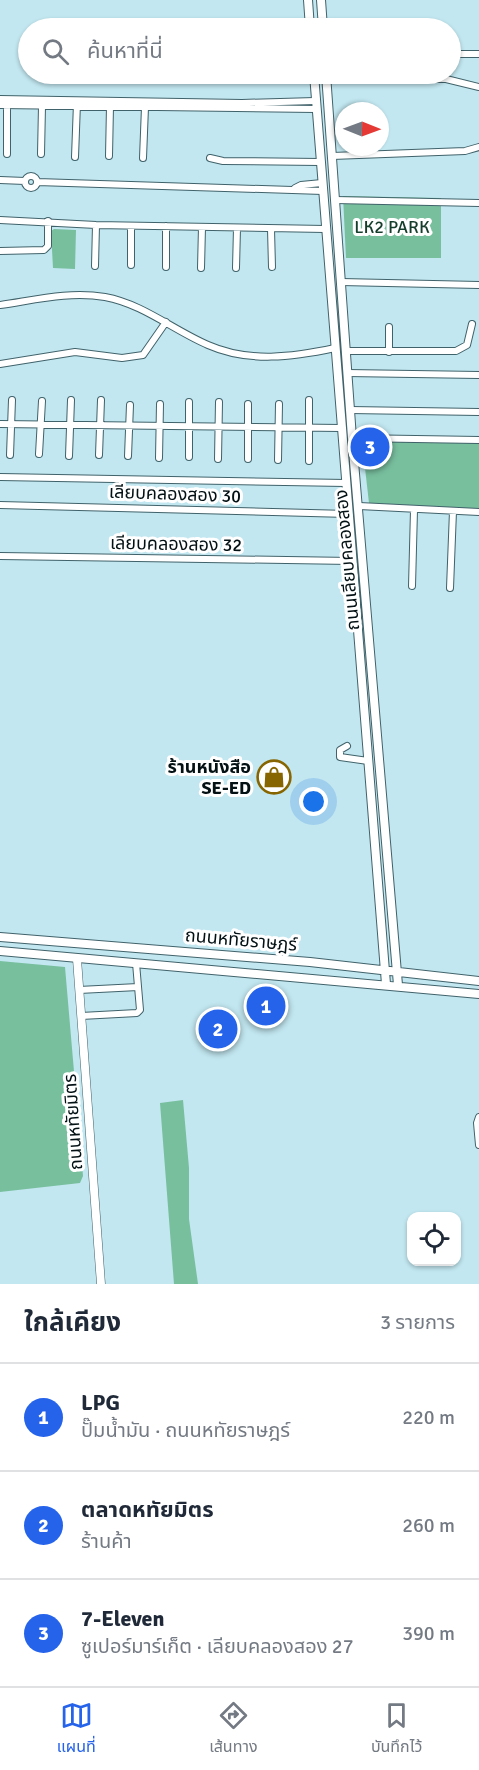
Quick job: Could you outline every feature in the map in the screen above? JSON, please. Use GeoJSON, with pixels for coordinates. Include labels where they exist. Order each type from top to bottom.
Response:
{"type":"FeatureCollection","features":[{"type":"Feature","properties":{"kind":"main road"},"geometry":{"type":"LineString","coordinates":[[308,0],[309,18]]}},
{"type":"Feature","properties":{"kind":"main road"},"geometry":{"type":"LineString","coordinates":[[321,0],[322,18]]}},
{"type":"Feature","properties":{"kind":"main road","name":"ถนนเลียบคลองสอง"},"geometry":{"type":"LineString","coordinates":[[315,84],[360,670],[387,970],[386,984]]}},
{"type":"Feature","properties":{"kind":"main road","name":"ถนนเลียบคลองสอง"},"geometry":{"type":"LineString","coordinates":[[327,84],[352,438],[398,985]]}},
{"type":"Feature","properties":{"kind":"main road"},"geometry":{"type":"LineString","coordinates":[[360,670],[373,668]]}},
{"type":"Feature","properties":{"kind":"main road","name":"ถนนหทัยราษฎร์"},"geometry":{"type":"LineString","coordinates":[[0,937],[368,967],[479,981]]}},
{"type":"Feature","properties":{"kind":"main road"},"geometry":{"type":"LineString","coordinates":[[76,945],[77,959]]}},
{"type":"Feature","properties":{"kind":"main road"},"geometry":{"type":"LineString","coordinates":[[368,967],[376,963],[384,948]]}},
{"type":"Feature","properties":{"kind":"main road","name":"ถนนหทัยราษฎร์"},"geometry":{"type":"LineString","coordinates":[[0,951],[479,994]]}},
{"type":"Feature","properties":{"kind":"main road"},"geometry":{"type":"LineString","coordinates":[[395,954],[410,973]]}},
{"type":"Feature","properties":{"kind":"street"},"geometry":{"type":"LineString","coordinates":[[461,54],[479,54]]}},
{"type":"Feature","properties":{"kind":"street"},"geometry":{"type":"LineString","coordinates":[[461,83],[479,87]]}},
{"type":"Feature","properties":{"kind":"street"},"geometry":{"type":"LineString","coordinates":[[3,102],[42,106],[78,102],[145,107],[190,105]]}},
{"type":"Feature","properties":{"kind":"street"},"geometry":{"type":"LineString","coordinates":[[3,102],[316,105]]}},
{"type":"Feature","properties":{"kind":"street"},"geometry":{"type":"LineString","coordinates":[[3,102],[7,154]]}},
{"type":"Feature","properties":{"kind":"street"},"geometry":{"type":"LineString","coordinates":[[75,157],[78,102]]}},
{"type":"Feature","properties":{"kind":"street"},"geometry":{"type":"LineString","coordinates":[[41,154],[42,106]]}},
{"type":"Feature","properties":{"kind":"street"},"geometry":{"type":"LineString","coordinates":[[108,156],[110,106]]}},
{"type":"Feature","properties":{"kind":"street"},"geometry":{"type":"LineString","coordinates":[[143,158],[145,107]]}},
{"type":"Feature","properties":{"kind":"street"},"geometry":{"type":"LineString","coordinates":[[332,156],[465,152],[479,147]]}},
{"type":"Feature","properties":{"kind":"street"},"geometry":{"type":"LineString","coordinates":[[210,158],[223,161],[320,162]]}},
{"type":"Feature","properties":{"kind":"street"},"geometry":{"type":"LineString","coordinates":[[0,180],[25,181],[28,177],[33,176],[37,182],[322,187]]}},
{"type":"Feature","properties":{"kind":"street"},"geometry":{"type":"LineString","coordinates":[[335,200],[479,203]]}},
{"type":"Feature","properties":{"kind":"street"},"geometry":{"type":"LineString","coordinates":[[0,220],[131,226],[326,229]]}},
{"type":"Feature","properties":{"kind":"street"},"geometry":{"type":"LineString","coordinates":[[0,251],[44,250],[48,246],[48,221]]}},
{"type":"Feature","properties":{"kind":"street"},"geometry":{"type":"LineString","coordinates":[[95,266],[96,225]]}},
{"type":"Feature","properties":{"kind":"street"},"geometry":{"type":"LineString","coordinates":[[130,265],[131,226]]}},
{"type":"Feature","properties":{"kind":"street"},"geometry":{"type":"LineString","coordinates":[[166,226],[166,267]]}},
{"type":"Feature","properties":{"kind":"street"},"geometry":{"type":"LineString","coordinates":[[201,268],[202,227]]}},
{"type":"Feature","properties":{"kind":"street"},"geometry":{"type":"LineString","coordinates":[[236,268],[237,228]]}},
{"type":"Feature","properties":{"kind":"street"},"geometry":{"type":"LineString","coordinates":[[271,229],[272,267]]}},
{"type":"Feature","properties":{"kind":"street"},"geometry":{"type":"LineString","coordinates":[[341,282],[478,284]]}},
{"type":"Feature","properties":{"kind":"street"},"geometry":{"type":"LineString","coordinates":[[0,305],[56,296],[90,296],[120,301],[206,344],[246,355],[276,357],[335,348]]}},
{"type":"Feature","properties":{"kind":"street"},"geometry":{"type":"LineString","coordinates":[[0,364],[75,352],[122,358],[144,355],[166,322]]}},
{"type":"Feature","properties":{"kind":"street"},"geometry":{"type":"LineString","coordinates":[[346,351],[462,350],[470,341],[472,324]]}},
{"type":"Feature","properties":{"kind":"street"},"geometry":{"type":"LineString","coordinates":[[389,327],[389,352]]}},
{"type":"Feature","properties":{"kind":"street"},"geometry":{"type":"LineString","coordinates":[[347,373],[479,375]]}},
{"type":"Feature","properties":{"kind":"street"},"geometry":{"type":"LineString","coordinates":[[10,455],[12,399]]}},
{"type":"Feature","properties":{"kind":"street"},"geometry":{"type":"LineString","coordinates":[[39,454],[42,400]]}},
{"type":"Feature","properties":{"kind":"street"},"geometry":{"type":"LineString","coordinates":[[69,456],[71,400]]}},
{"type":"Feature","properties":{"kind":"street"},"geometry":{"type":"LineString","coordinates":[[99,455],[101,400]]}},
{"type":"Feature","properties":{"kind":"street"},"geometry":{"type":"LineString","coordinates":[[309,400],[309,461]]}},
{"type":"Feature","properties":{"kind":"street"},"geometry":{"type":"LineString","coordinates":[[189,402],[189,457]]}},
{"type":"Feature","properties":{"kind":"street"},"geometry":{"type":"LineString","coordinates":[[218,459],[219,402]]}},
{"type":"Feature","properties":{"kind":"street"},"geometry":{"type":"LineString","coordinates":[[159,458],[160,404]]}},
{"type":"Feature","properties":{"kind":"street"},"geometry":{"type":"LineString","coordinates":[[248,459],[249,404]]}},
{"type":"Feature","properties":{"kind":"street"},"geometry":{"type":"LineString","coordinates":[[278,460],[279,404]]}},
{"type":"Feature","properties":{"kind":"street"},"geometry":{"type":"LineString","coordinates":[[128,456],[130,405]]}},
{"type":"Feature","properties":{"kind":"street"},"geometry":{"type":"LineString","coordinates":[[350,410],[479,412]]}},
{"type":"Feature","properties":{"kind":"street"},"geometry":{"type":"LineString","coordinates":[[0,424],[342,428]]}},
{"type":"Feature","properties":{"kind":"street"},"geometry":{"type":"LineString","coordinates":[[352,438],[479,440]]}},
{"type":"Feature","properties":{"kind":"street"},"geometry":{"type":"LineString","coordinates":[[0,477],[346,483]]}},
{"type":"Feature","properties":{"kind":"street","name":"เลียบคลองสอง 30"},"geometry":{"type":"LineString","coordinates":[[0,506],[348,514]]}},
{"type":"Feature","properties":{"kind":"street"},"geometry":{"type":"LineString","coordinates":[[358,506],[479,512]]}},
{"type":"Feature","properties":{"kind":"street"},"geometry":{"type":"LineString","coordinates":[[412,586],[414,510]]}},
{"type":"Feature","properties":{"kind":"street"},"geometry":{"type":"LineString","coordinates":[[450,588],[453,511]]}},
{"type":"Feature","properties":{"kind":"street","name":"เลียบคลองสอง 32"},"geometry":{"type":"LineString","coordinates":[[0,556],[352,561]]}},
{"type":"Feature","properties":{"kind":"street"},"geometry":{"type":"LineString","coordinates":[[347,746],[340,750],[340,757],[368,761]]}},
{"type":"Feature","properties":{"kind":"street","name":"ถนนหทัยมิตร"},"geometry":{"type":"LineString","coordinates":[[77,959],[101,1284]]}},
{"type":"Feature","properties":{"kind":"street"},"geometry":{"type":"LineString","coordinates":[[81,1016],[137,1013],[140,1010],[136,963]]}},
{"type":"Feature","properties":{"kind":"street"},"geometry":{"type":"LineString","coordinates":[[79,990],[138,987]]}},
{"type":"Feature","properties":{"kind":"street"},"geometry":{"type":"LineString","coordinates":[[479,1117],[479,1145]]}},
{"type":"Feature","properties":{"kind":"green space","name":"LK2 PARK"},"geometry":{"type":"Polygon","coordinates":[[[343,196],[441,198],[441,258],[346,258],[343,196]]]}},
{"type":"Feature","properties":{"kind":"green space"},"geometry":{"type":"Polygon","coordinates":[[[54,229],[76,230],[75,269],[53,268],[51,231],[54,229]]]}},
{"type":"Feature","properties":{"kind":"green space"},"geometry":{"type":"Polygon","coordinates":[[[362,442],[479,442],[479,509],[369,503],[362,442]]]}},
{"type":"Feature","properties":{"kind":"green space"},"geometry":{"type":"Polygon","coordinates":[[[0,961],[65,967],[83,1176],[80,1183],[0,1192],[0,961]]]}},
{"type":"Feature","properties":{"kind":"green space"},"geometry":{"type":"Polygon","coordinates":[[[183,1100],[189,1168],[189,1219],[198,1284],[174,1284],[160,1103],[183,1100]]]}},
{"type":"Feature","properties":{"kind":"place","name":"7-Eleven"},"geometry":{"type":"Point","coordinates":[370,447]}},
{"type":"Feature","properties":{"kind":"place","name":"ร้านหนังสือ SE-ED"},"geometry":{"type":"Point","coordinates":[274,777]}},
{"type":"Feature","properties":{"kind":"place","name":"LPG"},"geometry":{"type":"Point","coordinates":[266,1006]}},
{"type":"Feature","properties":{"kind":"place","name":"ตลาดหทัยมิตร"},"geometry":{"type":"Point","coordinates":[218,1029]}}]}
